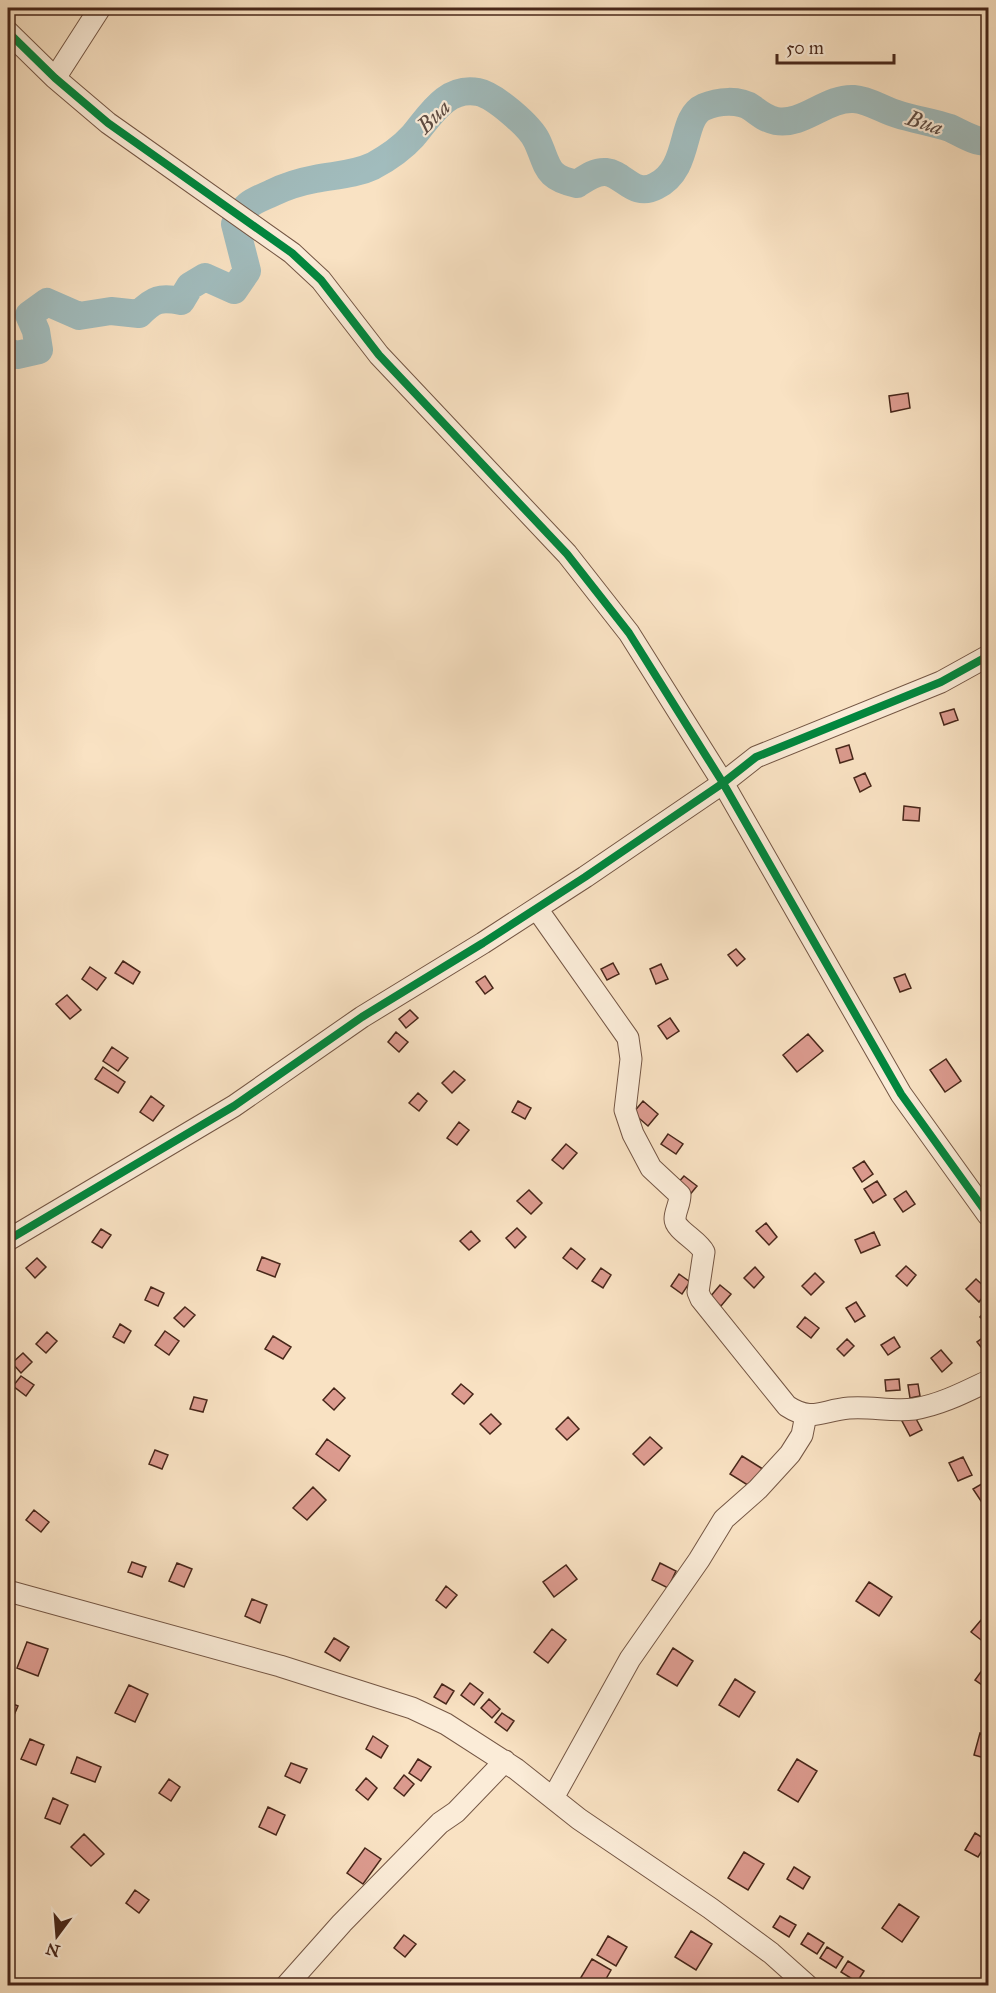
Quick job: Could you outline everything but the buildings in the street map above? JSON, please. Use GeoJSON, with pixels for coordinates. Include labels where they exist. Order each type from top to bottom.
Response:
{"type":"FeatureCollection","features":[{"type":"Feature","properties":{"kind":"street"},"geometry":{"type":"LineString","coordinates":[[55,78],[100,8]]}},
{"type":"Feature","properties":{"kind":"street"},"geometry":{"type":"LineString","coordinates":[[8,32],[55,78],[108,123],[292,253],[321,280],[379,355],[567,554],[629,633],[723,783],[901,1094],[988,1215]]}},
{"type":"Feature","properties":{"kind":"street"},"geometry":{"type":"LineString","coordinates":[[8,1240],[234,1106],[362,1017],[537,909],[723,783],[756,757],[941,682],[988,656]]}},
{"type":"Feature","properties":{"kind":"street"},"geometry":{"type":"LineString","coordinates":[[537,909],[628,1038],[631,1059],[625,1110],[633,1134],[651,1168],[680,1195],[680,1206],[675,1218],[676,1224],[701,1246],[704,1252],[698,1292],[701,1299],[787,1406],[799,1414],[807,1415],[855,1407],[892,1410],[916,1408],[954,1396],[988,1381]]}},
{"type":"Feature","properties":{"kind":"street"},"geometry":{"type":"LineString","coordinates":[[554,1798],[630,1659],[699,1560],[724,1519],[758,1489],[790,1454],[802,1435],[807,1415]]}},
{"type":"Feature","properties":{"kind":"street"},"geometry":{"type":"LineString","coordinates":[[8,1591],[280,1666],[412,1708],[446,1724],[505,1761],[579,1819],[771,1953],[807,1986]]}},
{"type":"Feature","properties":{"kind":"street"},"geometry":{"type":"LineString","coordinates":[[286,1986],[342,1923],[440,1823],[456,1812],[505,1761]]}},
{"type":"Feature","properties":{"kind":"waterway","name":"Bua"},"geometry":{"type":"LineString","coordinates":[[8,352],[17,355],[39,350],[36,331],[29,315],[47,302],[79,316],[111,311],[139,314],[158,300],[181,301],[190,286],[205,277],[234,290],[247,271],[235,224],[246,207],[293,184],[352,173],[373,166],[409,140],[440,104],[448,98],[467,91],[485,94],[511,112],[533,135],[553,174],[577,184],[594,174],[606,172],[641,189],[656,186],[675,168],[691,121],[696,113],[704,107],[722,102],[741,103],[769,119],[786,121],[805,116],[834,102],[854,99],[988,142]]}},
{"type":"Feature","properties":{"kind":"cycle path"},"geometry":{"type":"LineString","coordinates":[[8,32],[55,78],[108,123],[292,253],[321,280],[379,355],[567,554],[629,633],[723,783],[901,1094],[988,1215]]}},
{"type":"Feature","properties":{"kind":"cycle path"},"geometry":{"type":"LineString","coordinates":[[8,1240],[234,1106],[362,1017],[585,877],[723,783],[756,757],[941,682],[988,656]]}}]}
